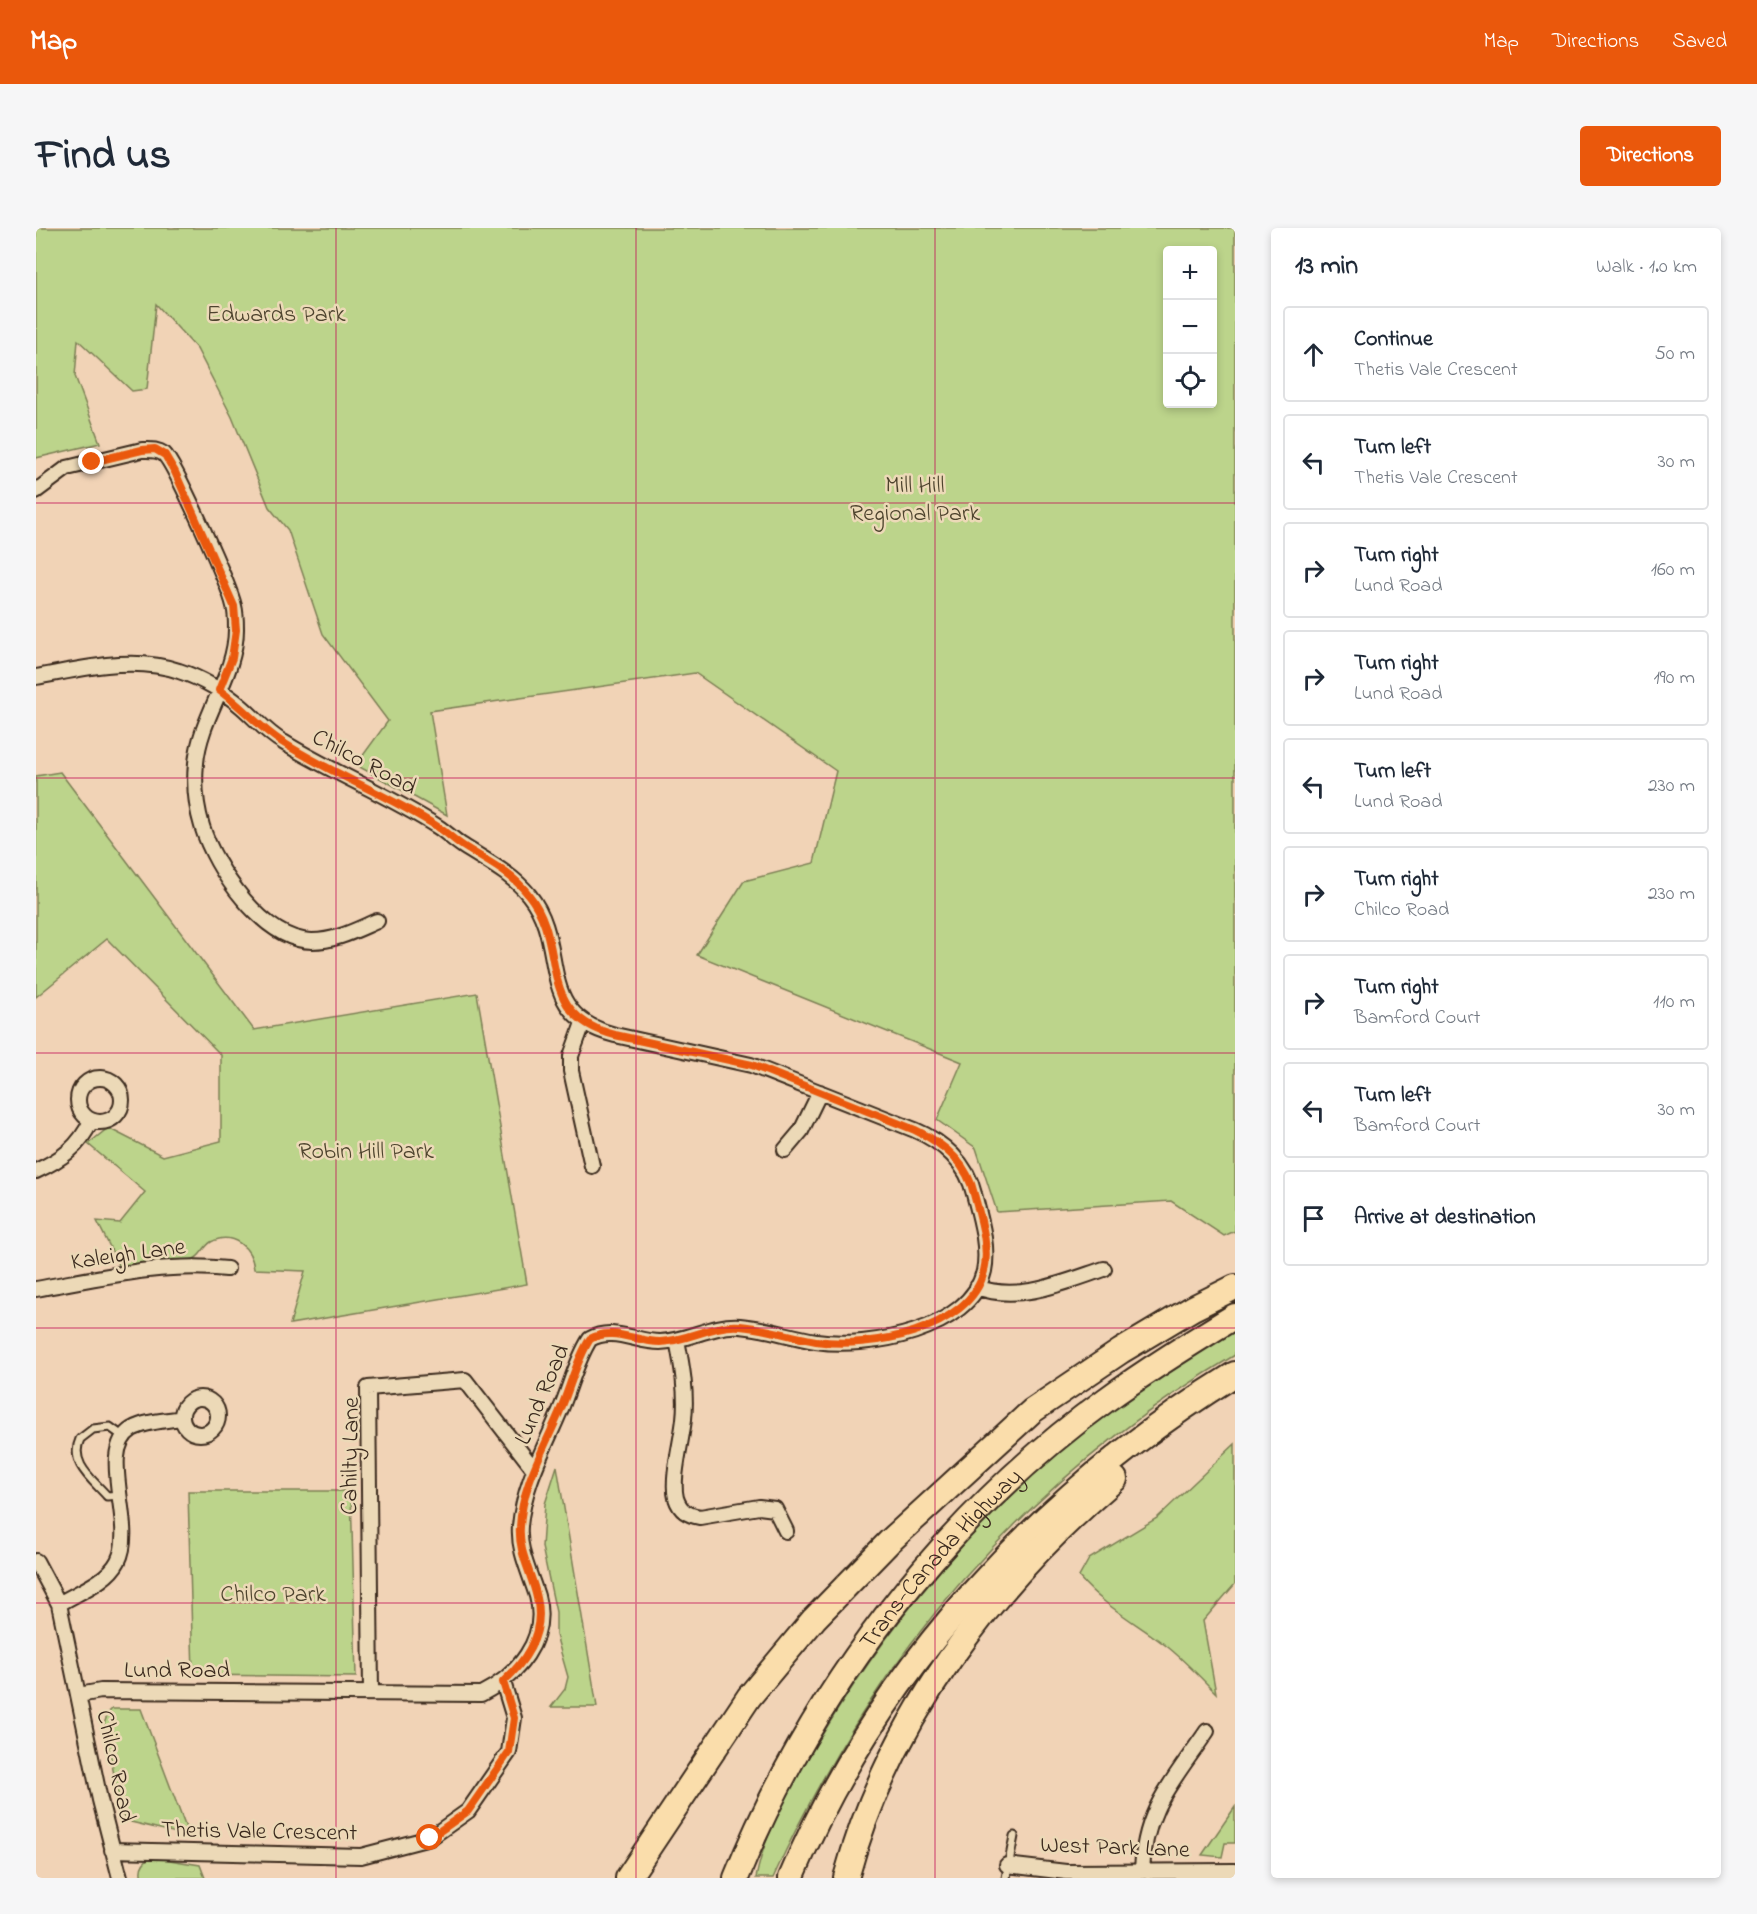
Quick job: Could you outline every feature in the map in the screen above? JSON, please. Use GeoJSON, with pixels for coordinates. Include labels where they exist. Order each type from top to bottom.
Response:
{"type":"FeatureCollection","features":[{"type":"Feature","properties":{"kind":"highway"},"geometry":{"type":"LineString","coordinates":[[628,1878],[749,1697],[814,1619],[890,1541],[1032,1411],[1130,1346],[1193,1308],[1235,1287]]}},
{"type":"Feature","properties":{"kind":"highway","name":"Trans-Canada Highway"},"geometry":{"type":"LineString","coordinates":[[736,1878],[767,1809],[797,1752],[832,1696],[874,1634],[944,1549],[1008,1482],[1077,1422],[1168,1356],[1235,1316]]}},
{"type":"Feature","properties":{"kind":"highway","name":"Trans-Canada Highway"},"geometry":{"type":"LineString","coordinates":[[791,1878],[822,1814],[877,1718],[930,1645],[974,1592],[1018,1544],[1075,1490],[1183,1407],[1235,1374]]}},
{"type":"Feature","properties":{"kind":"highway"},"geometry":{"type":"LineString","coordinates":[[846,1878],[871,1801],[894,1750],[954,1652],[986,1609],[1078,1510],[1144,1454],[1235,1383]]}},
{"type":"Feature","properties":{"kind":"street"},"geometry":{"type":"LineString","coordinates":[[36,490],[67,468],[142,450],[155,449],[165,455],[195,514],[234,606],[236,630],[232,658],[202,734],[196,762],[196,793],[202,826],[225,873],[268,926],[289,936],[311,941],[337,938],[377,921]]}},
{"type":"Feature","properties":{"kind":"street","name":"Chilco Road"},"geometry":{"type":"LineString","coordinates":[[36,677],[139,663],[179,671],[219,690],[282,742],[439,828],[518,883],[539,910],[547,930],[560,994],[569,1011],[583,1023]]}},
{"type":"Feature","properties":{"kind":"street"},"geometry":{"type":"LineString","coordinates":[[583,1023],[571,1056],[571,1071],[592,1166]]}},
{"type":"Feature","properties":{"kind":"street","name":"Lund Road"},"geometry":{"type":"LineString","coordinates":[[79,1695],[101,1691],[481,1694],[503,1682],[520,1666],[533,1645],[538,1620],[537,1598],[522,1553],[520,1527],[533,1468],[590,1339],[607,1333],[647,1341],[677,1340],[719,1327],[739,1326],[817,1341],[884,1338],[936,1323],[957,1311],[977,1287],[984,1270],[985,1253],[972,1185],[953,1156],[927,1135],[731,1059],[615,1035],[583,1023]]}},
{"type":"Feature","properties":{"kind":"street"},"geometry":{"type":"LineString","coordinates":[[785,1150],[801,1131],[820,1092]]}},
{"type":"Feature","properties":{"kind":"street"},"geometry":{"type":"LineString","coordinates":[[36,1171],[72,1151],[84,1137],[91,1121]]}},
{"type":"Feature","properties":{"kind":"street","name":"Kaleigh Lane"},"geometry":{"type":"LineString","coordinates":[[36,1289],[161,1268],[192,1265],[227,1269]]}},
{"type":"Feature","properties":{"kind":"street"},"geometry":{"type":"LineString","coordinates":[[977,1287],[988,1291],[1034,1290],[1104,1269]]}},
{"type":"Feature","properties":{"kind":"street"},"geometry":{"type":"LineString","coordinates":[[677,1340],[686,1404],[675,1496],[679,1507],[691,1516],[700,1517],[759,1508],[775,1509],[786,1531]]}},
{"type":"Feature","properties":{"kind":"street","name":"Cahilty Lane"},"geometry":{"type":"LineString","coordinates":[[371,1693],[368,1388],[465,1380],[533,1468]]}},
{"type":"Feature","properties":{"kind":"street"},"geometry":{"type":"LineString","coordinates":[[59,1604],[107,1576],[118,1562],[123,1547],[121,1495],[116,1462],[118,1447],[123,1437],[142,1425],[182,1419]]}},
{"type":"Feature","properties":{"kind":"street","name":"Chilco Road"},"geometry":{"type":"LineString","coordinates":[[36,1562],[59,1604],[99,1800],[120,1878]]}},
{"type":"Feature","properties":{"kind":"street","name":"Thetis Vale Crescent"},"geometry":{"type":"LineString","coordinates":[[112,1850],[361,1856],[430,1838],[468,1811],[509,1752],[514,1718],[503,1682]]}},
{"type":"Feature","properties":{"kind":"street"},"geometry":{"type":"LineString","coordinates":[[1142,1873],[1143,1843],[1150,1817],[1207,1731]]}},
{"type":"Feature","properties":{"kind":"street","name":"West Park Lane"},"geometry":{"type":"LineString","coordinates":[[1007,1871],[1142,1873],[1235,1871]]}},
{"type":"Feature","properties":{"kind":"lane"},"geometry":{"type":"LineString","coordinates":[[121,1495],[107,1496],[78,1463],[76,1455],[80,1439],[93,1429],[110,1427],[123,1437]]}},
{"type":"Feature","properties":{"kind":"lane"},"geometry":{"type":"LineString","coordinates":[[1007,1871],[1014,1836]]}},
{"type":"Feature","properties":{"kind":"green space","name":"Mill Hill Regional Park"},"geometry":{"type":"Polygon","coordinates":[[[36,228],[1235,228],[1235,1231],[1224,1236],[1171,1201],[997,1212],[976,1148],[937,1120],[962,1062],[697,955],[744,881],[814,863],[836,771],[695,673],[430,711],[447,815],[356,765],[388,721],[323,634],[288,530],[269,507],[232,417],[197,349],[156,304],[147,389],[132,391],[78,340],[75,376],[100,443],[36,458],[36,228]]]}},
{"type":"Feature","properties":{"kind":"green space","name":"Robin Hill Park"},"geometry":{"type":"Polygon","coordinates":[[[60,772],[254,1030],[477,993],[527,1284],[290,1324],[305,1271],[254,1269],[245,1248],[233,1240],[226,1238],[211,1242],[193,1259],[121,1269],[97,1221],[120,1223],[145,1192],[88,1144],[108,1128],[163,1156],[221,1141],[221,1055],[107,939],[36,997],[36,776],[60,772]]]}},
{"type":"Feature","properties":{"kind":"green space"},"geometry":{"type":"Polygon","coordinates":[[[1235,1330],[1235,1355],[1159,1404],[1089,1458],[1023,1516],[963,1580],[908,1648],[858,1720],[813,1797],[773,1878],[756,1878],[774,1822],[822,1735],[887,1638],[961,1548],[1001,1505],[1088,1428],[1147,1385],[1235,1330]]]}},
{"type":"Feature","properties":{"kind":"green space"},"geometry":{"type":"Polygon","coordinates":[[[1235,1444],[1235,1584],[1203,1621],[1216,1693],[1169,1648],[1099,1597],[1079,1577],[1089,1559],[1157,1518],[1235,1444]]]}},
{"type":"Feature","properties":{"kind":"green space"},"geometry":{"type":"Polygon","coordinates":[[[557,1466],[597,1707],[551,1707],[565,1689],[568,1677],[556,1635],[556,1612],[542,1547],[545,1504],[557,1466]]]}},
{"type":"Feature","properties":{"kind":"green space","name":"Chilco Park"},"geometry":{"type":"Polygon","coordinates":[[[188,1491],[351,1491],[356,1677],[193,1675],[188,1491]]]}},
{"type":"Feature","properties":{"kind":"green space"},"geometry":{"type":"Polygon","coordinates":[[[112,1709],[141,1709],[189,1836],[131,1822],[122,1815],[104,1724],[112,1709]]]}},
{"type":"Feature","properties":{"kind":"green space"},"geometry":{"type":"Polygon","coordinates":[[[1235,1807],[1235,1843],[1225,1843],[1222,1857],[1202,1855],[1235,1807]]]}},
{"type":"Feature","properties":{"kind":"green space"},"geometry":{"type":"Polygon","coordinates":[[[151,1857],[200,1865],[205,1878],[142,1878],[142,1866],[151,1857]]]}},
{"type":"Feature","properties":{"kind":"route"},"geometry":{"type":"LineString","coordinates":[[92,462],[142,450],[155,449],[165,455],[195,514],[234,606],[236,630],[232,658],[219,690],[282,742],[439,828],[504,871],[518,883],[539,910],[547,930],[560,994],[569,1011],[583,1023],[615,1035],[752,1065],[915,1130],[940,1143],[963,1168],[972,1185],[985,1253],[984,1270],[969,1299],[957,1311],[936,1323],[912,1332],[884,1338],[838,1342],[817,1341],[739,1326],[719,1327],[677,1340],[662,1342],[607,1333],[598,1334],[590,1339],[583,1350],[560,1410],[533,1468],[525,1499],[520,1527],[522,1553],[537,1598],[538,1620],[533,1645],[520,1666],[503,1682],[514,1718],[509,1752],[468,1811],[430,1838]]}},
{"type":"Feature","properties":{"kind":"park label","name":"Edwards Park"},"geometry":{"type":"Point","coordinates":[276,313]}}]}
